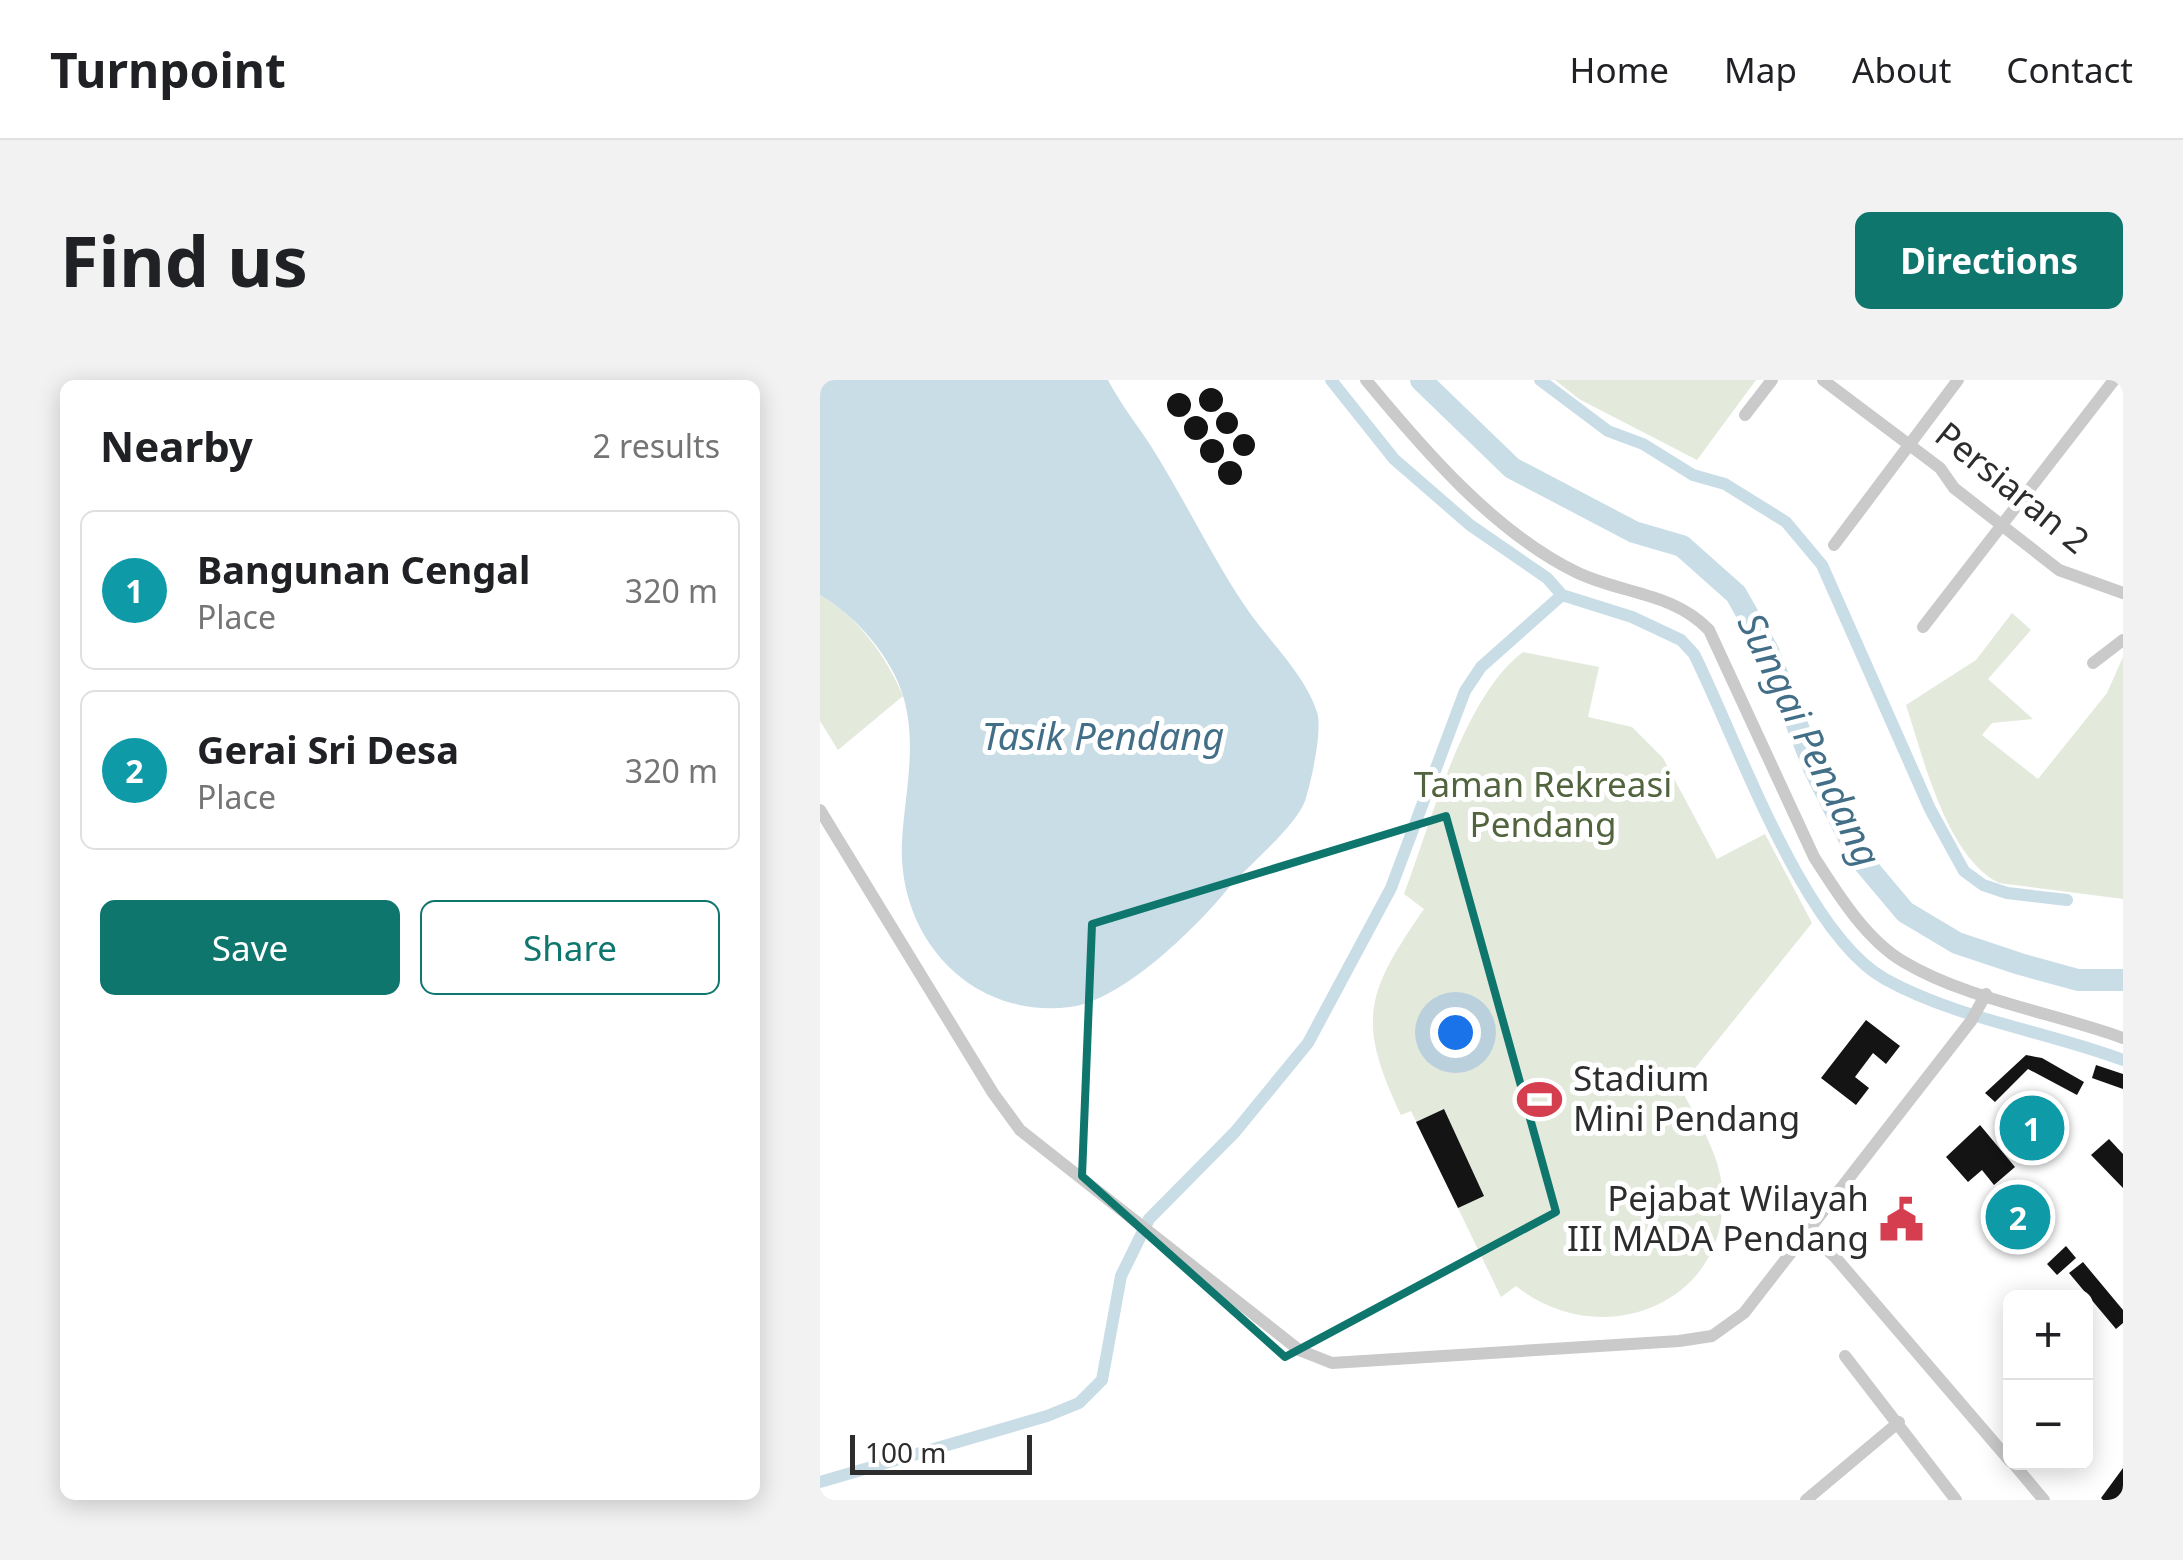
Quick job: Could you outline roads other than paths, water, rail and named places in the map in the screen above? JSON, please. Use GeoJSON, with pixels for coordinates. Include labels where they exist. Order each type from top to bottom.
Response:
{"type":"FeatureCollection","features":[{"type":"Feature","properties":{"kind":"street"},"geometry":{"type":"LineString","coordinates":[[1366,380],[1452,478],[1556,561],[1600,582],[1681,606],[1696,617],[1718,644],[1814,857],[1834,889],[1873,935],[1904,963],[1984,1000],[2123,1038]]}},
{"type":"Feature","properties":{"kind":"street"},"geometry":{"type":"LineString","coordinates":[[1746,415],[1772,380]]}},
{"type":"Feature","properties":{"kind":"street"},"geometry":{"type":"LineString","coordinates":[[1834,545],[1958,380]]}},
{"type":"Feature","properties":{"kind":"street"},"geometry":{"type":"LineString","coordinates":[[1923,627],[2114,380]]}},
{"type":"Feature","properties":{"kind":"street","name":"Persiaran 2"},"geometry":{"type":"LineString","coordinates":[[1826,381],[1909,445],[2001,526],[2070,576],[2123,593]]}},
{"type":"Feature","properties":{"kind":"street"},"geometry":{"type":"LineString","coordinates":[[2093,663],[2123,640]]}},
{"type":"Feature","properties":{"kind":"street"},"geometry":{"type":"LineString","coordinates":[[820,810],[1006,1113],[1040,1149],[1299,1350],[1346,1365],[1712,1336],[1744,1313],[1984,1000]]}},
{"type":"Feature","properties":{"kind":"street"},"geometry":{"type":"LineString","coordinates":[[1807,1232],[1835,1257],[2003,1453]]}},
{"type":"Feature","properties":{"kind":"street"},"geometry":{"type":"LineString","coordinates":[[1845,1356],[1956,1500]]}},
{"type":"Feature","properties":{"kind":"street"},"geometry":{"type":"LineString","coordinates":[[1806,1500],[1899,1422]]}},
{"type":"Feature","properties":{"kind":"street"},"geometry":{"type":"LineString","coordinates":[[2018,1470],[2044,1500]]}},
{"type":"Feature","properties":{"kind":"water","name":"Tasik Pendang"},"geometry":{"type":"Polygon","coordinates":[[[820,380],[1108,380],[1232,586],[1311,697],[1317,712],[1317,743],[1305,801],[1299,812],[1176,943],[1133,978],[1090,1002],[1070,1007],[1034,1007],[1001,1000],[972,985],[947,965],[912,910],[904,876],[902,841],[910,752],[904,699],[891,668],[871,640],[847,614],[820,595],[820,380]]]}},
{"type":"Feature","properties":{"kind":"waterway"},"geometry":{"type":"LineString","coordinates":[[1331,380],[1394,459],[1470,525],[1547,578],[1562,595],[1632,617],[1681,640],[1694,654],[1800,879],[1855,955],[1885,979],[1913,993],[1972,1015],[2123,1060]]}},
{"type":"Feature","properties":{"kind":"waterway","name":"Sungai Pendang"},"geometry":{"type":"LineString","coordinates":[[1421,380],[1512,468],[1634,532],[1682,546],[1736,594],[1768,651],[1814,768],[1858,856],[1905,912],[1957,943],[2020,964],[2078,980],[2123,980]]}},
{"type":"Feature","properties":{"kind":"waterway"},"geometry":{"type":"LineString","coordinates":[[1540,380],[1608,431],[1643,444],[1693,475],[1725,484],[1786,522],[1822,565],[1930,809],[1964,871],[1983,885],[2007,893],[2067,900]]}},
{"type":"Feature","properties":{"kind":"waterway"},"geometry":{"type":"LineString","coordinates":[[820,1482],[1047,1416],[1079,1403],[1102,1380],[1121,1276],[1149,1219],[1235,1132],[1308,1043],[1391,888],[1465,691],[1481,667],[1562,595]]}},
{"type":"Feature","properties":{"kind":"place","name":"Stadium Mini Pendang"},"geometry":{"type":"Point","coordinates":[1540,1099]}},
{"type":"Feature","properties":{"kind":"place","name":"Bangunan Cengal"},"geometry":{"type":"Point","coordinates":[2032,1128]}},
{"type":"Feature","properties":{"kind":"place","name":"Gerai Sri Desa"},"geometry":{"type":"Point","coordinates":[2018,1217]}},
{"type":"Feature","properties":{"kind":"place","name":"Pejabat Wilayah III MADA Pendang"},"geometry":{"type":"Point","coordinates":[1902,1219]}},
{"type":"Feature","properties":{"kind":"park label","name":"Taman Rekreasi Pendang"},"geometry":{"type":"Point","coordinates":[1543,805]}}]}
